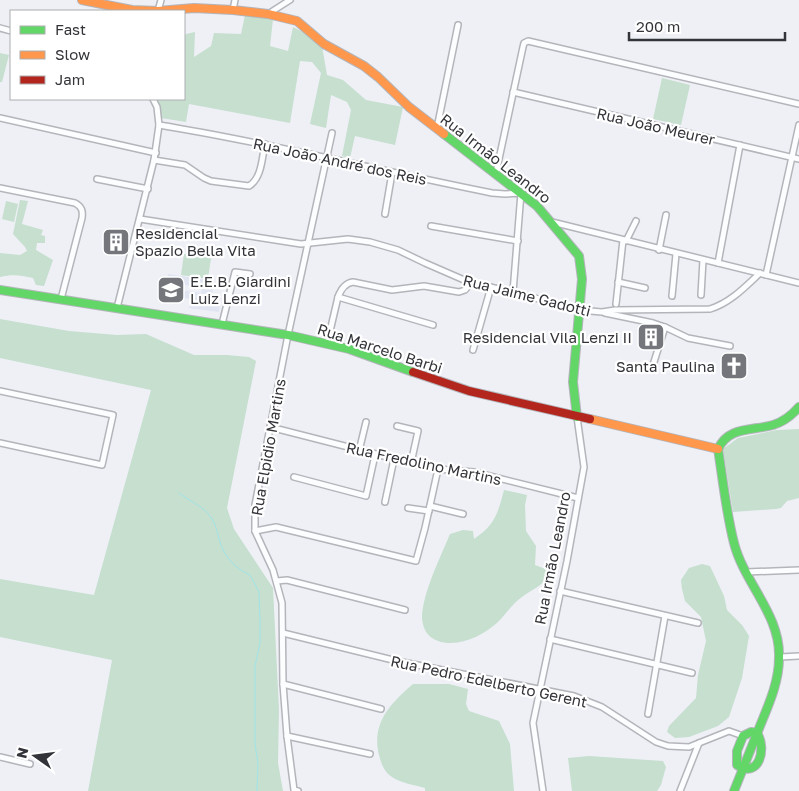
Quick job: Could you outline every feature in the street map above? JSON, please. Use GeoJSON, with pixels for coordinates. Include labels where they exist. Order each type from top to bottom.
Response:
{"type":"FeatureCollection","features":[{"type":"Feature","properties":{"kind":"street","name":"Rua Irmão Leandro"},"geometry":{"type":"LineString","coordinates":[[82,0],[132,10]]}},
{"type":"Feature","properties":{"kind":"street"},"geometry":{"type":"LineString","coordinates":[[233,10],[235,0]]}},
{"type":"Feature","properties":{"kind":"street"},"geometry":{"type":"LineString","coordinates":[[268,14],[279,3],[290,0]]}},
{"type":"Feature","properties":{"kind":"street","name":"Rua Irmão Leandro"},"geometry":{"type":"LineString","coordinates":[[168,10],[187,8],[268,14],[290,18],[304,26],[324,44],[364,66],[408,106],[537,206],[576,252],[581,262],[582,279],[573,382],[576,417],[584,467],[533,723],[543,791]]}},
{"type":"Feature","properties":{"kind":"street"},"geometry":{"type":"LineString","coordinates":[[437,128],[458,25]]}},
{"type":"Feature","properties":{"kind":"street"},"geometry":{"type":"LineString","coordinates":[[496,173],[523,47],[524,43],[528,41],[799,104]]}},
{"type":"Feature","properties":{"kind":"street","name":"Rua João Meurer"},"geometry":{"type":"LineString","coordinates":[[514,92],[799,159]]}},
{"type":"Feature","properties":{"kind":"street"},"geometry":{"type":"LineString","coordinates":[[117,308],[156,153],[159,125],[157,107],[154,100]]}},
{"type":"Feature","properties":{"kind":"street"},"geometry":{"type":"LineString","coordinates":[[0,118],[156,153]]}},
{"type":"Feature","properties":{"kind":"street","name":"Rua João André dos Reis"},"geometry":{"type":"LineString","coordinates":[[159,125],[265,144],[392,173],[492,193],[521,193]]}},
{"type":"Feature","properties":{"kind":"street"},"geometry":{"type":"LineString","coordinates":[[763,274],[799,125]]}},
{"type":"Feature","properties":{"kind":"street","name":"Rua Elpidio Martins"},"geometry":{"type":"LineString","coordinates":[[296,790],[287,736],[282,604],[277,581],[255,531],[254,519],[255,505],[288,334],[332,133]]}},
{"type":"Feature","properties":{"kind":"street"},"geometry":{"type":"LineString","coordinates":[[154,160],[185,165],[211,181],[249,186],[254,183],[258,176],[265,144]]}},
{"type":"Feature","properties":{"kind":"street"},"geometry":{"type":"LineString","coordinates":[[718,264],[740,145]]}},
{"type":"Feature","properties":{"kind":"street"},"geometry":{"type":"LineString","coordinates":[[385,214],[392,173]]}},
{"type":"Feature","properties":{"kind":"street"},"geometry":{"type":"LineString","coordinates":[[97,179],[148,189]]}},
{"type":"Feature","properties":{"kind":"street"},"geometry":{"type":"LineString","coordinates":[[0,188],[75,203],[83,211],[61,299]]}},
{"type":"Feature","properties":{"kind":"street"},"geometry":{"type":"LineString","coordinates":[[513,292],[521,193]]}},
{"type":"Feature","properties":{"kind":"street"},"geometry":{"type":"LineString","coordinates":[[659,250],[666,215]]}},
{"type":"Feature","properties":{"kind":"street","name":"Rua Jaime Gadotti"},"geometry":{"type":"LineString","coordinates":[[140,219],[308,244],[348,239],[384,245],[471,284],[513,292],[579,310],[602,312],[615,310],[710,310],[731,299],[763,274]]}},
{"type":"Feature","properties":{"kind":"street"},"geometry":{"type":"LineString","coordinates":[[616,304],[625,241],[636,221]]}},
{"type":"Feature","properties":{"kind":"street"},"geometry":{"type":"LineString","coordinates":[[552,222],[659,250],[799,283]]}},
{"type":"Feature","properties":{"kind":"street"},"geometry":{"type":"LineString","coordinates":[[431,226],[518,241]]}},
{"type":"Feature","properties":{"kind":"street"},"geometry":{"type":"LineString","coordinates":[[672,296],[676,254]]}},
{"type":"Feature","properties":{"kind":"street"},"geometry":{"type":"LineString","coordinates":[[700,295],[703,260]]}},
{"type":"Feature","properties":{"kind":"street"},"geometry":{"type":"LineString","coordinates":[[222,324],[235,272],[250,274]]}},
{"type":"Feature","properties":{"kind":"street"},"geometry":{"type":"LineString","coordinates":[[327,344],[338,297],[345,285],[353,282],[392,290],[424,286],[459,292],[465,290],[471,284]]}},
{"type":"Feature","properties":{"kind":"street"},"geometry":{"type":"LineString","coordinates":[[618,282],[645,288]]}},
{"type":"Feature","properties":{"kind":"street"},"geometry":{"type":"LineString","coordinates":[[473,350],[491,287]]}},
{"type":"Feature","properties":{"kind":"street","name":"Rua Marcelo Barbi"},"geometry":{"type":"LineString","coordinates":[[0,290],[288,334],[349,349],[459,388],[718,449]]}},
{"type":"Feature","properties":{"kind":"street"},"geometry":{"type":"LineString","coordinates":[[338,297],[433,324]]}},
{"type":"Feature","properties":{"kind":"street"},"geometry":{"type":"LineString","coordinates":[[602,312],[665,327],[688,338],[730,346]]}},
{"type":"Feature","properties":{"kind":"street"},"geometry":{"type":"LineString","coordinates":[[653,365],[665,327]]}},
{"type":"Feature","properties":{"kind":"street"},"geometry":{"type":"LineString","coordinates":[[0,390],[113,415],[102,465],[0,443]]}},
{"type":"Feature","properties":{"kind":"street"},"geometry":{"type":"LineString","coordinates":[[734,791],[777,676],[780,656],[776,634],[768,613],[739,557],[730,528],[718,449],[721,442],[734,433],[775,424],[788,418],[799,407]]}},
{"type":"Feature","properties":{"kind":"street"},"geometry":{"type":"LineString","coordinates":[[360,451],[366,422]]}},
{"type":"Feature","properties":{"kind":"street"},"geometry":{"type":"LineString","coordinates":[[397,426],[418,431],[411,463]]}},
{"type":"Feature","properties":{"kind":"street","name":"Rua Fredolino Martins"},"geometry":{"type":"LineString","coordinates":[[270,428],[394,460],[438,469],[474,472],[578,498]]}},
{"type":"Feature","properties":{"kind":"street"},"geometry":{"type":"LineString","coordinates":[[294,477],[366,496],[375,455]]}},
{"type":"Feature","properties":{"kind":"street"},"geometry":{"type":"LineString","coordinates":[[386,502],[394,460]]}},
{"type":"Feature","properties":{"kind":"street"},"geometry":{"type":"LineString","coordinates":[[255,531],[276,527],[416,561],[430,509],[438,469]]}},
{"type":"Feature","properties":{"kind":"street"},"geometry":{"type":"LineString","coordinates":[[408,508],[463,514]]}},
{"type":"Feature","properties":{"kind":"street"},"geometry":{"type":"LineString","coordinates":[[746,572],[799,570]]}},
{"type":"Feature","properties":{"kind":"street"},"geometry":{"type":"LineString","coordinates":[[277,581],[287,580],[405,610]]}},
{"type":"Feature","properties":{"kind":"street"},"geometry":{"type":"LineString","coordinates":[[560,591],[698,623]]}},
{"type":"Feature","properties":{"kind":"street"},"geometry":{"type":"LineString","coordinates":[[648,714],[665,616]]}},
{"type":"Feature","properties":{"kind":"street","name":"Rua Pedro Edelberto Gerent"},"geometry":{"type":"LineString","coordinates":[[283,633],[397,661],[574,696],[602,708],[656,742],[678,747],[699,743],[729,731],[743,736]]}},
{"type":"Feature","properties":{"kind":"street"},"geometry":{"type":"LineString","coordinates":[[550,639],[692,673]]}},
{"type":"Feature","properties":{"kind":"street"},"geometry":{"type":"LineString","coordinates":[[780,656],[799,656]]}},
{"type":"Feature","properties":{"kind":"street"},"geometry":{"type":"LineString","coordinates":[[284,684],[381,709]]}},
{"type":"Feature","properties":{"kind":"street"},"geometry":{"type":"LineString","coordinates":[[751,732],[757,733],[762,738],[761,756],[754,766],[742,770],[737,765],[736,758],[739,743],[743,736],[751,732]]}},
{"type":"Feature","properties":{"kind":"street"},"geometry":{"type":"LineString","coordinates":[[287,736],[370,754]]}},
{"type":"Feature","properties":{"kind":"street"},"geometry":{"type":"LineString","coordinates":[[680,791],[699,743]]}},
{"type":"Feature","properties":{"kind":"street"},"geometry":{"type":"LineString","coordinates":[[0,757],[30,764]]}},
{"type":"Feature","properties":{"kind":"shaded area","name":"E.E.B. Giardini Luiz Lenzi"},"geometry":{"type":"Polygon","coordinates":[[[168,274],[214,281],[211,301],[212,305],[220,306],[219,312],[189,308],[190,302],[196,303],[196,300],[160,294],[161,287],[201,293],[203,283],[200,282],[199,287],[166,282],[168,274]]]}},
{"type":"Feature","properties":{"kind":"green space"},"geometry":{"type":"Polygon","coordinates":[[[245,15],[273,19],[270,46],[288,51],[293,27],[307,34],[322,46],[327,75],[343,80],[366,100],[403,107],[395,145],[355,136],[350,158],[342,156],[351,110],[347,102],[331,95],[326,128],[310,124],[321,73],[312,62],[300,61],[290,123],[189,104],[186,122],[161,118],[157,100],[185,100],[186,34],[195,32],[194,57],[211,46],[214,33],[241,34],[245,15]]]}},
{"type":"Feature","properties":{"kind":"green space"},"geometry":{"type":"Polygon","coordinates":[[[0,53],[9,55],[2,82],[0,82],[0,53]]]}},
{"type":"Feature","properties":{"kind":"green space"},"geometry":{"type":"Polygon","coordinates":[[[662,78],[690,85],[681,125],[653,119],[662,78]]]}},
{"type":"Feature","properties":{"kind":"green space"},"geometry":{"type":"Polygon","coordinates":[[[20,200],[28,201],[22,224],[43,230],[41,235],[45,236],[45,243],[37,243],[36,250],[53,260],[44,286],[36,285],[33,278],[29,277],[13,275],[0,277],[0,253],[20,255],[27,251],[13,234],[20,200]]]}},
{"type":"Feature","properties":{"kind":"green space"},"geometry":{"type":"Polygon","coordinates":[[[6,201],[18,204],[14,222],[2,219],[6,201]]]}},
{"type":"Feature","properties":{"kind":"green space"},"geometry":{"type":"Polygon","coordinates":[[[184,254],[211,258],[208,279],[181,275],[184,254]]]}},
{"type":"Feature","properties":{"kind":"green space"},"geometry":{"type":"Polygon","coordinates":[[[0,319],[69,331],[117,335],[146,334],[194,355],[249,357],[256,361],[227,508],[234,529],[273,588],[279,710],[278,763],[283,791],[88,791],[112,660],[0,637],[0,579],[94,595],[151,390],[0,358],[0,319]]]}},
{"type":"Feature","properties":{"kind":"green space"},"geometry":{"type":"Polygon","coordinates":[[[799,429],[799,498],[787,501],[781,508],[733,512],[723,449],[738,438],[777,430],[799,429]]]}},
{"type":"Feature","properties":{"kind":"green space"},"geometry":{"type":"Polygon","coordinates":[[[504,490],[527,495],[525,505],[526,531],[536,546],[535,565],[548,570],[547,579],[518,600],[498,622],[478,636],[454,643],[438,641],[428,635],[423,626],[423,608],[433,575],[450,534],[463,530],[473,531],[474,539],[481,534],[495,518],[504,490]]]}},
{"type":"Feature","properties":{"kind":"green space"},"geometry":{"type":"Polygon","coordinates":[[[702,564],[710,566],[724,596],[727,610],[742,625],[749,636],[742,678],[729,717],[718,726],[689,737],[675,738],[667,732],[669,726],[696,698],[698,675],[706,641],[701,617],[685,601],[681,580],[689,568],[702,564]]]}},
{"type":"Feature","properties":{"kind":"green space"},"geometry":{"type":"Polygon","coordinates":[[[413,684],[449,684],[468,689],[466,704],[469,711],[499,721],[510,744],[514,791],[425,791],[425,788],[399,781],[387,773],[383,767],[377,744],[380,723],[390,706],[413,684]]]}},
{"type":"Feature","properties":{"kind":"green space"},"geometry":{"type":"Polygon","coordinates":[[[589,756],[663,761],[666,767],[661,785],[657,791],[572,791],[568,758],[589,756]]]}},
{"type":"Feature","properties":{"kind":"waterway"},"geometry":{"type":"LineString","coordinates":[[179,493],[210,516],[228,558],[235,566],[250,575],[259,592],[260,643],[255,666],[257,791]]}},
{"type":"Feature","properties":{"kind":"traffic: fast"},"geometry":{"type":"LineString","coordinates":[[444,134],[537,206],[579,256],[582,279],[573,382],[577,417]]}},
{"type":"Feature","properties":{"kind":"traffic: fast"},"geometry":{"type":"LineString","coordinates":[[0,290],[288,335],[349,349],[413,372]]}},
{"type":"Feature","properties":{"kind":"traffic: fast"},"geometry":{"type":"LineString","coordinates":[[718,449],[728,436],[742,431],[777,424],[799,407]]}},
{"type":"Feature","properties":{"kind":"traffic: fast"},"geometry":{"type":"LineString","coordinates":[[718,449],[734,543],[739,558],[774,628],[778,642],[779,658],[772,696],[734,791]]}},
{"type":"Feature","properties":{"kind":"traffic: fast"},"geometry":{"type":"LineString","coordinates":[[751,732],[757,733],[760,740],[761,754],[756,765],[751,768],[745,768],[737,765],[737,751],[743,736],[751,732]]}},
{"type":"Feature","properties":{"kind":"traffic: slow"},"geometry":{"type":"LineString","coordinates":[[82,0],[132,10]]}},
{"type":"Feature","properties":{"kind":"traffic: slow"},"geometry":{"type":"LineString","coordinates":[[170,10],[194,8],[233,10],[268,14],[297,21],[324,44],[364,66],[409,107],[444,134]]}},
{"type":"Feature","properties":{"kind":"traffic: slow"},"geometry":{"type":"LineString","coordinates":[[590,419],[718,449]]}},
{"type":"Feature","properties":{"kind":"traffic: jam"},"geometry":{"type":"LineString","coordinates":[[413,372],[469,391],[590,419]]}},
{"type":"Feature","properties":{"kind":"place","name":"Residencial Spazio Bella Vita"},"geometry":{"type":"Point","coordinates":[116,242]}},
{"type":"Feature","properties":{"kind":"place","name":"E.E.B. Giardini Luiz Lenzi"},"geometry":{"type":"Point","coordinates":[171,290]}},
{"type":"Feature","properties":{"kind":"place","name":"Residencial Vila Lenzi II"},"geometry":{"type":"Point","coordinates":[651,337]}},
{"type":"Feature","properties":{"kind":"place","name":"Santa Paulina"},"geometry":{"type":"Point","coordinates":[734,366]}}]}
